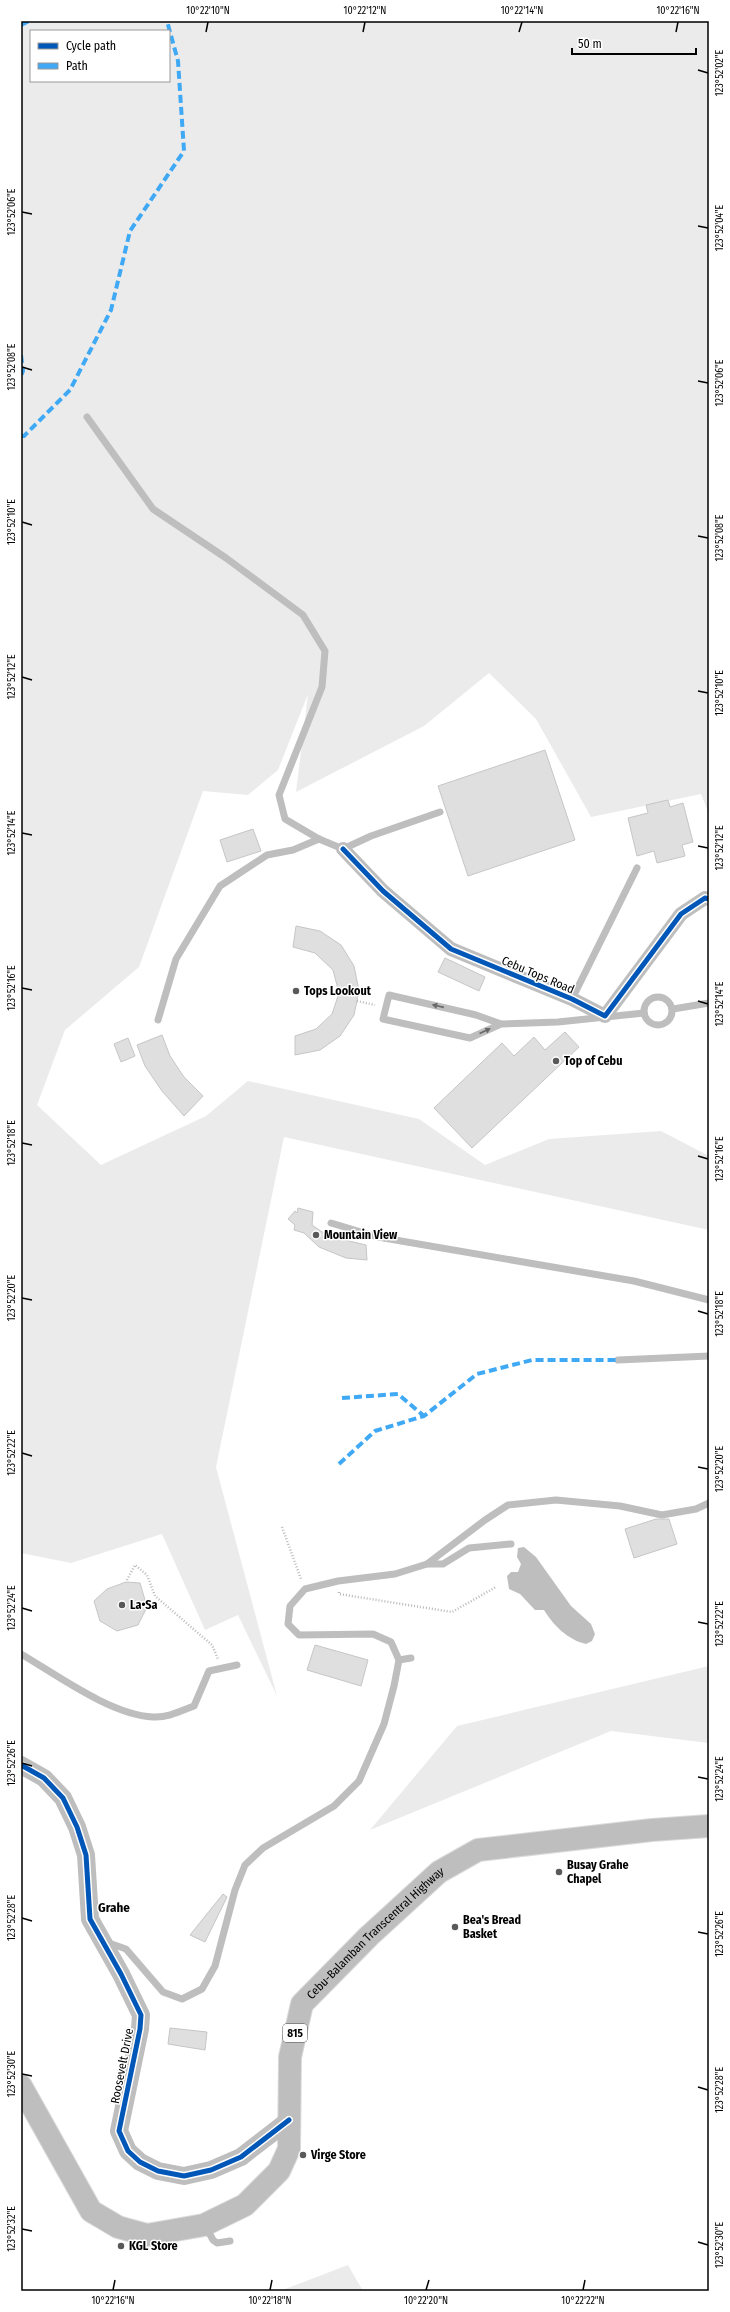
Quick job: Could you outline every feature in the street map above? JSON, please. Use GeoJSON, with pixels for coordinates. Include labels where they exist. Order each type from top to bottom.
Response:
{"type":"FeatureCollection","features":[{"type":"Feature","properties":{"kind":"main road","name":"Cebu-Balamban Transcentral Highway"},"geometry":{"type":"LineString","coordinates":[[21,2086],[91,2211],[118,2227],[147,2235],[204,2225],[245,2205],[279,2171],[289,2149],[290,2056],[302,2004],[369,1936],[439,1872],[478,1850],[652,1830],[709,1826]]}},
{"type":"Feature","properties":{"kind":"street","name":"Cebu Tops Road"},"geometry":{"type":"LineString","coordinates":[[343,849],[383,891],[451,949],[572,1000],[605,1016]]}},
{"type":"Feature","properties":{"kind":"street"},"geometry":{"type":"LineString","coordinates":[[605,1016],[680,914],[705,898],[709,899]]}},
{"type":"Feature","properties":{"kind":"street","name":"Roosevelt Drive"},"geometry":{"type":"LineString","coordinates":[[21,1765],[44,1778],[63,1798],[77,1827],[86,1855],[90,1919],[104,1941],[141,2015],[140,2029],[119,2131],[128,2151],[140,2162],[158,2171],[184,2176],[211,2170],[241,2157],[289,2120]]}},
{"type":"Feature","properties":{"kind":"lane"},"geometry":{"type":"LineString","coordinates":[[87,417],[153,509],[226,558],[303,615],[325,651],[322,687],[279,795],[285,819],[319,839],[343,849],[371,836],[440,812]]}},
{"type":"Feature","properties":{"kind":"lane"},"geometry":{"type":"LineString","coordinates":[[158,1020],[176,959],[220,886],[267,855],[293,850],[319,839]]}},
{"type":"Feature","properties":{"kind":"lane"},"geometry":{"type":"LineString","coordinates":[[572,1000],[637,868]]}},
{"type":"Feature","properties":{"kind":"lane"},"geometry":{"type":"LineString","coordinates":[[501,1024],[470,1038],[383,1019],[389,994],[476,1015],[501,1024],[558,1022],[644,1013]]}},
{"type":"Feature","properties":{"kind":"lane"},"geometry":{"type":"LineString","coordinates":[[656,996],[664,997],[670,1002],[673,1009],[669,1021],[657,1025],[651,1024],[644,1013],[645,1006],[649,999],[656,996]]}},
{"type":"Feature","properties":{"kind":"lane"},"geometry":{"type":"LineString","coordinates":[[673,1009],[709,1003]]}},
{"type":"Feature","properties":{"kind":"lane"},"geometry":{"type":"LineString","coordinates":[[331,1223],[378,1237],[634,1281],[709,1300]]}},
{"type":"Feature","properties":{"kind":"lane"},"geometry":{"type":"LineString","coordinates":[[618,1360],[709,1356]]}},
{"type":"Feature","properties":{"kind":"lane"},"geometry":{"type":"LineString","coordinates":[[427,1564],[485,1520],[508,1505],[556,1500],[620,1506],[662,1515],[696,1509],[709,1503]]}},
{"type":"Feature","properties":{"kind":"lane"},"geometry":{"type":"LineString","coordinates":[[104,1941],[126,1949],[163,1992],[182,1999],[202,1989],[215,1966],[235,1890],[245,1865],[263,1848],[334,1806],[359,1781],[384,1724],[399,1660],[391,1642],[373,1634],[299,1635],[288,1624],[290,1606],[305,1589],[338,1581],[395,1574],[427,1564],[443,1564],[469,1548],[511,1544]]}},
{"type":"Feature","properties":{"kind":"lane"},"geometry":{"type":"LineString","coordinates":[[21,1654],[111,1706],[133,1714],[154,1717],[174,1714],[194,1706],[209,1671],[237,1665]]}},
{"type":"Feature","properties":{"kind":"lane"},"geometry":{"type":"LineString","coordinates":[[399,1660],[411,1658]]}},
{"type":"Feature","properties":{"kind":"lane"},"geometry":{"type":"LineString","coordinates":[[204,2225],[217,2243],[230,2241]]}},
{"type":"Feature","properties":{"kind":"path"},"geometry":{"type":"LineString","coordinates":[[357,1000],[386,1007]]}},
{"type":"Feature","properties":{"kind":"path"},"geometry":{"type":"LineString","coordinates":[[282,1527],[305,1589]]}},
{"type":"Feature","properties":{"kind":"path"},"geometry":{"type":"LineString","coordinates":[[127,1580],[135,1565],[147,1575],[155,1596],[212,1645],[223,1668]]}},
{"type":"Feature","properties":{"kind":"path"},"geometry":{"type":"LineString","coordinates":[[338,1581],[339,1594],[452,1612],[496,1587]]}},
{"type":"Feature","properties":{"kind":"shaded area"},"geometry":{"type":"Polygon","coordinates":[[[21,21],[709,21],[709,814],[701,794],[591,817],[536,719],[489,673],[424,726],[296,792],[308,694],[278,770],[248,795],[203,791],[139,967],[65,1030],[37,1105],[101,1165],[206,1116],[248,1081],[419,1119],[485,1165],[549,1139],[661,1131],[709,1156],[709,1230],[284,1137],[216,1467],[277,1696],[238,1615],[205,1630],[162,1534],[71,1563],[21,1553],[21,21]]]}},
{"type":"Feature","properties":{"kind":"shaded area"},"geometry":{"type":"Polygon","coordinates":[[[524,1547],[536,1557],[571,1606],[591,1624],[595,1634],[592,1641],[586,1644],[573,1639],[556,1626],[544,1610],[535,1610],[520,1594],[509,1589],[507,1576],[511,1572],[518,1572],[521,1564],[517,1557],[518,1548],[524,1547]]]}},
{"type":"Feature","properties":{"kind":"shaded area"},"geometry":{"type":"Polygon","coordinates":[[[709,1666],[709,1743],[611,1731],[370,1830],[457,1726],[709,1666]]]}},
{"type":"Feature","properties":{"kind":"shaded area"},"geometry":{"type":"Polygon","coordinates":[[[348,2265],[363,2291],[280,2291],[348,2265]]]}},
{"type":"Feature","properties":{"kind":"building"},"geometry":{"type":"Polygon","coordinates":[[[545,750],[575,840],[468,876],[438,786],[545,750]]]}},
{"type":"Feature","properties":{"kind":"building"},"geometry":{"type":"Polygon","coordinates":[[[668,800],[670,807],[683,803],[693,842],[682,845],[685,856],[657,863],[654,851],[637,856],[628,818],[648,813],[646,805],[668,800]]]}},
{"type":"Feature","properties":{"kind":"building"},"geometry":{"type":"Polygon","coordinates":[[[253,829],[261,851],[227,862],[220,840],[253,829]]]}},
{"type":"Feature","properties":{"kind":"building"},"geometry":{"type":"Polygon","coordinates":[[[296,926],[320,931],[341,945],[354,966],[359,991],[354,1015],[340,1036],[320,1050],[295,1055],[295,1036],[316,1029],[332,1014],[339,993],[333,970],[315,953],[293,947],[296,926]]]}},
{"type":"Feature","properties":{"kind":"building"},"geometry":{"type":"Polygon","coordinates":[[[445,958],[485,977],[479,991],[438,972],[445,958]]]}},
{"type":"Feature","properties":{"kind":"building"},"geometry":{"type":"Polygon","coordinates":[[[565,1032],[579,1047],[472,1148],[434,1108],[502,1043],[514,1056],[534,1037],[545,1050],[565,1032]]]}},
{"type":"Feature","properties":{"kind":"building"},"geometry":{"type":"Polygon","coordinates":[[[162,1035],[170,1056],[184,1077],[203,1096],[184,1116],[162,1091],[145,1066],[137,1045],[162,1035]]]}},
{"type":"Feature","properties":{"kind":"building"},"geometry":{"type":"Polygon","coordinates":[[[128,1038],[135,1056],[121,1062],[114,1044],[128,1038]]]}},
{"type":"Feature","properties":{"kind":"building","name":"Mountain View"},"geometry":{"type":"Polygon","coordinates":[[[298,1208],[313,1212],[312,1225],[328,1236],[366,1245],[367,1260],[346,1258],[319,1247],[304,1233],[294,1230],[295,1225],[288,1219],[295,1211],[297,1213],[298,1208]]]}},
{"type":"Feature","properties":{"kind":"building"},"geometry":{"type":"Polygon","coordinates":[[[656,1519],[669,1519],[677,1544],[634,1558],[625,1529],[656,1519]]]}},
{"type":"Feature","properties":{"kind":"building"},"geometry":{"type":"Polygon","coordinates":[[[126,1582],[140,1583],[147,1607],[138,1625],[117,1631],[100,1621],[94,1601],[107,1589],[126,1582]]]}},
{"type":"Feature","properties":{"kind":"building"},"geometry":{"type":"Polygon","coordinates":[[[315,1645],[368,1660],[361,1686],[307,1670],[315,1645]]]}},
{"type":"Feature","properties":{"kind":"building"},"geometry":{"type":"Polygon","coordinates":[[[223,1894],[227,1897],[205,1942],[190,1935],[223,1894]]]}},
{"type":"Feature","properties":{"kind":"building"},"geometry":{"type":"Polygon","coordinates":[[[170,2028],[207,2032],[205,2050],[168,2044],[170,2028]]]}},
{"type":"Feature","properties":{"kind":"marked path"},"geometry":{"type":"LineString","coordinates":[[21,25],[29,21]]}},
{"type":"Feature","properties":{"kind":"marked path"},"geometry":{"type":"LineString","coordinates":[[167,21],[169,30]]}},
{"type":"Feature","properties":{"kind":"marked path"},"geometry":{"type":"LineString","coordinates":[[21,436],[24,436],[70,390],[111,310],[130,231],[184,151],[178,61],[170,32]]}},
{"type":"Feature","properties":{"kind":"marked path"},"geometry":{"type":"LineString","coordinates":[[21,355],[23,371],[21,376]]}},
{"type":"Feature","properties":{"kind":"marked path"},"geometry":{"type":"LineString","coordinates":[[339,1464],[375,1431],[424,1416],[477,1374],[532,1360],[618,1360]]}},
{"type":"Feature","properties":{"kind":"marked path"},"geometry":{"type":"LineString","coordinates":[[342,1398],[398,1394],[424,1416]]}},
{"type":"Feature","properties":{"kind":"cycle path"},"geometry":{"type":"LineString","coordinates":[[343,849],[383,891],[451,949],[572,999],[605,1016],[681,914],[705,898],[709,899]]}},
{"type":"Feature","properties":{"kind":"cycle path"},"geometry":{"type":"LineString","coordinates":[[21,1765],[44,1778],[63,1798],[77,1827],[86,1855],[90,1919],[121,1974],[141,2015],[140,2029],[119,2131],[128,2151],[140,2162],[158,2171],[184,2176],[211,2170],[241,2157],[289,2120]]}},
{"type":"Feature","properties":{"kind":"place","name":"Tops Lookout"},"geometry":{"type":"Point","coordinates":[296,991]}},
{"type":"Feature","properties":{"kind":"place","name":"Top of Cebu"},"geometry":{"type":"Point","coordinates":[556,1061]}},
{"type":"Feature","properties":{"kind":"place","name":"Mountain View"},"geometry":{"type":"Point","coordinates":[316,1235]}},
{"type":"Feature","properties":{"kind":"place","name":"La•Sa"},"geometry":{"type":"Point","coordinates":[122,1605]}},
{"type":"Feature","properties":{"kind":"place","name":"Busay Grahe Chapel"},"geometry":{"type":"Point","coordinates":[559,1872]}},
{"type":"Feature","properties":{"kind":"place","name":"Bea's Bread Basket"},"geometry":{"type":"Point","coordinates":[455,1927]}},
{"type":"Feature","properties":{"kind":"place","name":"Virge Store"},"geometry":{"type":"Point","coordinates":[303,2155]}},
{"type":"Feature","properties":{"kind":"place","name":"KGL Store"},"geometry":{"type":"Point","coordinates":[121,2246]}},
{"type":"Feature","properties":{"kind":"district","name":"Grahe"},"geometry":{"type":"Point","coordinates":[114,1907]}}]}
